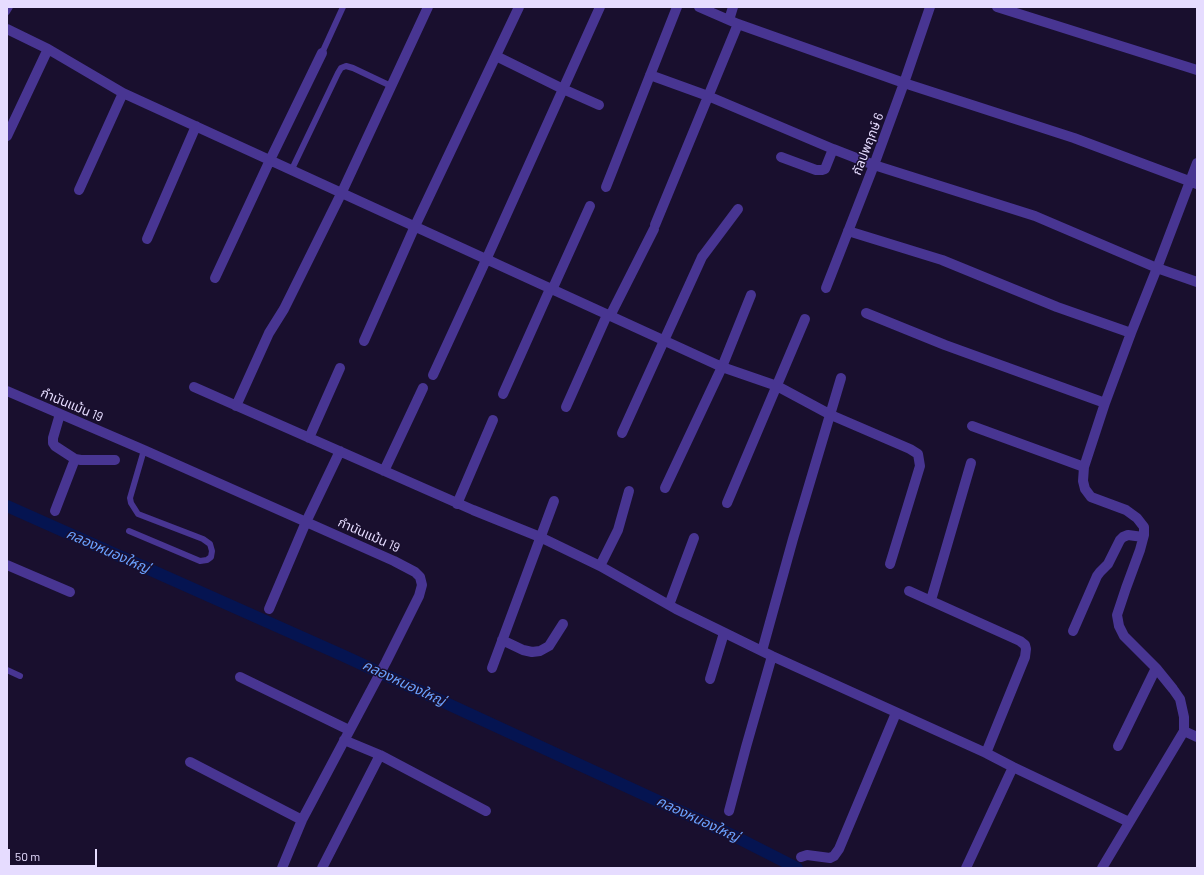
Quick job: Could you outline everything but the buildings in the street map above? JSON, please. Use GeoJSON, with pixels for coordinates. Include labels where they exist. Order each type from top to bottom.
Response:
{"type":"FeatureCollection","features":[{"type":"Feature","properties":{"kind":"street"},"geometry":{"type":"LineString","coordinates":[[236,406],[268,333],[284,309],[342,192],[428,7]]}},
{"type":"Feature","properties":{"kind":"street"},"geometry":{"type":"LineString","coordinates":[[364,341],[415,226],[518,7]]}},
{"type":"Feature","properties":{"kind":"street"},"geometry":{"type":"LineString","coordinates":[[433,375],[600,7]]}},
{"type":"Feature","properties":{"kind":"street"},"geometry":{"type":"LineString","coordinates":[[606,187],[677,7]]}},
{"type":"Feature","properties":{"kind":"street"},"geometry":{"type":"LineString","coordinates":[[699,7],[738,24],[904,83],[1074,138],[1193,183]]}},
{"type":"Feature","properties":{"kind":"street"},"geometry":{"type":"LineString","coordinates":[[729,20],[733,7]]}},
{"type":"Feature","properties":{"kind":"street","name":"กัลปพฤกษ์ 6"},"geometry":{"type":"LineString","coordinates":[[826,288],[874,166],[930,7]]}},
{"type":"Feature","properties":{"kind":"street"},"geometry":{"type":"LineString","coordinates":[[997,7],[1197,70]]}},
{"type":"Feature","properties":{"kind":"street"},"geometry":{"type":"LineString","coordinates":[[566,407],[608,315],[655,227],[738,24]]}},
{"type":"Feature","properties":{"kind":"street"},"geometry":{"type":"LineString","coordinates":[[7,29],[48,49],[123,93],[722,367],[777,386],[831,415],[910,449],[918,454],[920,466],[890,564]]}},
{"type":"Feature","properties":{"kind":"street"},"geometry":{"type":"LineString","coordinates":[[7,136],[48,49]]}},
{"type":"Feature","properties":{"kind":"street"},"geometry":{"type":"LineString","coordinates":[[215,278],[322,53]]}},
{"type":"Feature","properties":{"kind":"street"},"geometry":{"type":"LineString","coordinates":[[496,56],[563,89],[599,104]]}},
{"type":"Feature","properties":{"kind":"street"},"geometry":{"type":"LineString","coordinates":[[650,75],[708,96],[874,166],[1035,216],[1157,268],[1197,282]]}},
{"type":"Feature","properties":{"kind":"street"},"geometry":{"type":"LineString","coordinates":[[79,190],[123,93]]}},
{"type":"Feature","properties":{"kind":"street"},"geometry":{"type":"LineString","coordinates":[[147,239],[196,126]]}},
{"type":"Feature","properties":{"kind":"street"},"geometry":{"type":"LineString","coordinates":[[781,157],[816,170],[822,170],[825,169],[833,149]]}},
{"type":"Feature","properties":{"kind":"street"},"geometry":{"type":"LineString","coordinates":[[1102,868],[1184,731],[1184,717],[1180,699],[1156,668],[1124,636],[1119,626],[1117,615],[1140,550],[1144,527],[1137,518],[1126,510],[1091,497],[1085,489],[1083,481],[1084,467],[1105,403],[1131,333],[1193,183],[1197,162]]}},
{"type":"Feature","properties":{"kind":"street"},"geometry":{"type":"LineString","coordinates":[[503,394],[590,206]]}},
{"type":"Feature","properties":{"kind":"street"},"geometry":{"type":"LineString","coordinates":[[622,433],[702,257],[738,209]]}},
{"type":"Feature","properties":{"kind":"street"},"geometry":{"type":"LineString","coordinates":[[848,231],[942,260],[1058,307],[1131,333]]}},
{"type":"Feature","properties":{"kind":"street"},"geometry":{"type":"LineString","coordinates":[[665,488],[722,367],[751,295]]}},
{"type":"Feature","properties":{"kind":"street"},"geometry":{"type":"LineString","coordinates":[[866,313],[945,346],[1105,403]]}},
{"type":"Feature","properties":{"kind":"street"},"geometry":{"type":"LineString","coordinates":[[727,503],[805,319]]}},
{"type":"Feature","properties":{"kind":"street"},"geometry":{"type":"LineString","coordinates":[[309,438],[340,368]]}},
{"type":"Feature","properties":{"kind":"street"},"geometry":{"type":"LineString","coordinates":[[762,651],[793,539],[841,378]]}},
{"type":"Feature","properties":{"kind":"street"},"geometry":{"type":"LineString","coordinates":[[194,387],[458,504],[540,537],[600,566],[669,605],[724,633],[847,691],[986,753],[1129,822]]}},
{"type":"Feature","properties":{"kind":"street"},"geometry":{"type":"LineString","coordinates":[[384,471],[423,388]]}},
{"type":"Feature","properties":{"kind":"street","name":"กำนันแม้น 19"},"geometry":{"type":"LineString","coordinates":[[7,391],[394,561],[416,572],[420,577],[422,585],[418,596],[386,662],[302,820],[282,868]]}},
{"type":"Feature","properties":{"kind":"street"},"geometry":{"type":"LineString","coordinates":[[60,414],[53,438],[53,443],[55,446],[74,459],[115,460]]}},
{"type":"Feature","properties":{"kind":"street"},"geometry":{"type":"LineString","coordinates":[[458,504],[493,420]]}},
{"type":"Feature","properties":{"kind":"street"},"geometry":{"type":"LineString","coordinates":[[972,426],[1084,467]]}},
{"type":"Feature","properties":{"kind":"street"},"geometry":{"type":"LineString","coordinates":[[269,609],[306,522],[340,452]]}},
{"type":"Feature","properties":{"kind":"street"},"geometry":{"type":"LineString","coordinates":[[55,511],[74,459]]}},
{"type":"Feature","properties":{"kind":"street"},"geometry":{"type":"LineString","coordinates":[[931,600],[971,463]]}},
{"type":"Feature","properties":{"kind":"street"},"geometry":{"type":"LineString","coordinates":[[600,566],[618,530],[629,491]]}},
{"type":"Feature","properties":{"kind":"street"},"geometry":{"type":"LineString","coordinates":[[492,668],[554,501]]}},
{"type":"Feature","properties":{"kind":"street"},"geometry":{"type":"LineString","coordinates":[[1073,631],[1097,576],[1108,564],[1120,540],[1128,535],[1143,537]]}},
{"type":"Feature","properties":{"kind":"street"},"geometry":{"type":"LineString","coordinates":[[669,605],[694,538]]}},
{"type":"Feature","properties":{"kind":"street"},"geometry":{"type":"LineString","coordinates":[[7,564],[70,592]]}},
{"type":"Feature","properties":{"kind":"street"},"geometry":{"type":"LineString","coordinates":[[909,591],[1020,641],[1025,645],[1025,657],[986,753]]}},
{"type":"Feature","properties":{"kind":"street"},"geometry":{"type":"LineString","coordinates":[[502,640],[523,650],[532,652],[540,651],[549,646],[563,624]]}},
{"type":"Feature","properties":{"kind":"street"},"geometry":{"type":"LineString","coordinates":[[710,678],[724,633]]}},
{"type":"Feature","properties":{"kind":"street"},"geometry":{"type":"LineString","coordinates":[[729,811],[772,656]]}},
{"type":"Feature","properties":{"kind":"street"},"geometry":{"type":"LineString","coordinates":[[1118,746],[1156,668]]}},
{"type":"Feature","properties":{"kind":"street"},"geometry":{"type":"LineString","coordinates":[[240,677],[347,735],[380,756],[486,811]]}},
{"type":"Feature","properties":{"kind":"street"},"geometry":{"type":"LineString","coordinates":[[801,857],[806,855],[830,858],[834,856],[839,849],[896,713]]}},
{"type":"Feature","properties":{"kind":"street"},"geometry":{"type":"LineString","coordinates":[[1184,731],[1197,737]]}},
{"type":"Feature","properties":{"kind":"street"},"geometry":{"type":"LineString","coordinates":[[322,868],[380,756]]}},
{"type":"Feature","properties":{"kind":"street"},"geometry":{"type":"LineString","coordinates":[[190,762],[302,820]]}},
{"type":"Feature","properties":{"kind":"street"},"geometry":{"type":"LineString","coordinates":[[966,868],[1013,767]]}},
{"type":"Feature","properties":{"kind":"lane"},"geometry":{"type":"LineString","coordinates":[[7,12],[10,7]]}},
{"type":"Feature","properties":{"kind":"lane"},"geometry":{"type":"LineString","coordinates":[[322,53],[343,7]]}},
{"type":"Feature","properties":{"kind":"lane"},"geometry":{"type":"LineString","coordinates":[[292,169],[341,68],[346,66],[353,68],[391,86]]}},
{"type":"Feature","properties":{"kind":"lane"},"geometry":{"type":"LineString","coordinates":[[129,531],[200,561],[207,560],[211,557],[212,551],[210,544],[203,539],[138,514],[131,503],[130,498],[144,450]]}},
{"type":"Feature","properties":{"kind":"lane"},"geometry":{"type":"LineString","coordinates":[[7,670],[20,676]]}},
{"type":"Feature","properties":{"kind":"waterway","name":"คลองหนองใหญ่"},"geometry":{"type":"LineString","coordinates":[[7,506],[344,656],[736,837],[797,868]]}}]}
